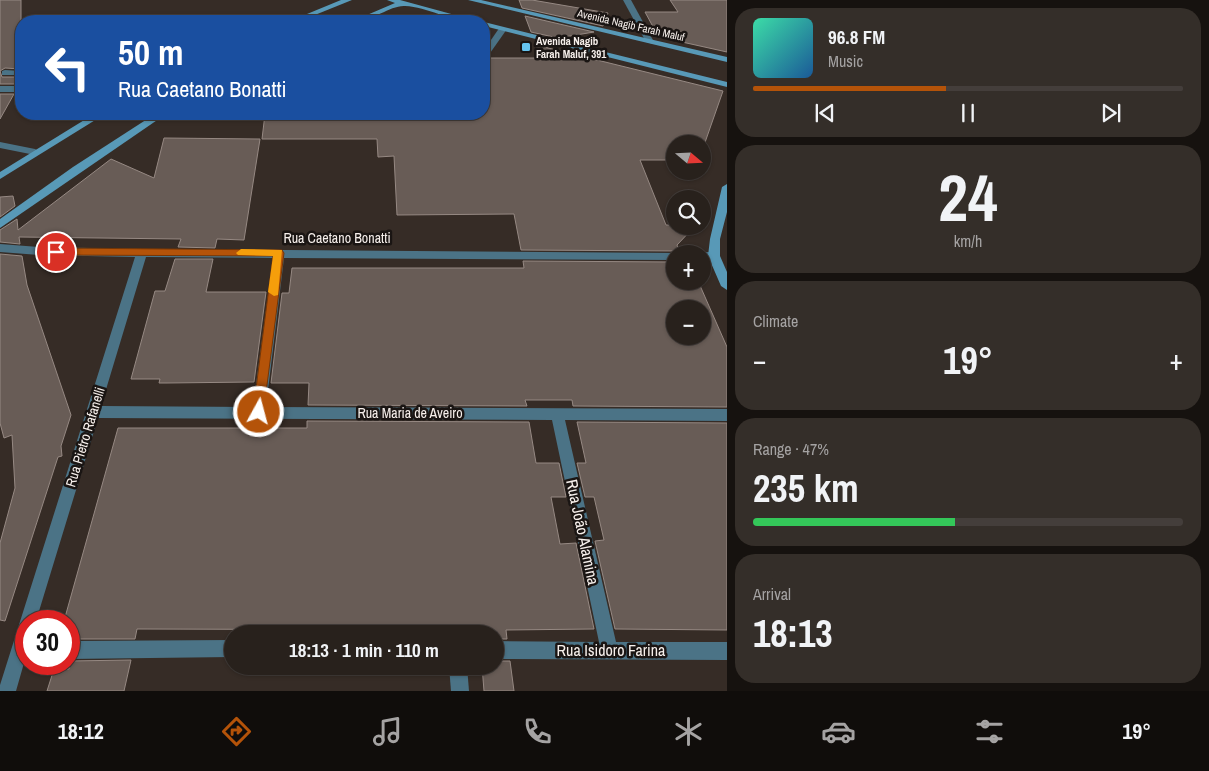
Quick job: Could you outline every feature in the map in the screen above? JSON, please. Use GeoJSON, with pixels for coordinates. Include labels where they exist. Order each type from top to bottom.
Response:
{"type":"FeatureCollection","features":[{"type":"Feature","properties":{"kind":"main road"},"geometry":{"type":"LineString","coordinates":[[390,0],[450,15]]}},
{"type":"Feature","properties":{"kind":"main road"},"geometry":{"type":"LineString","coordinates":[[372,15],[410,0]]}},
{"type":"Feature","properties":{"kind":"main road","name":"Avenida Nagib Farah Maluf"},"geometry":{"type":"LineString","coordinates":[[472,0],[726,60]]}},
{"type":"Feature","properties":{"kind":"main road"},"geometry":{"type":"LineString","coordinates":[[309,15],[343,1]]}},
{"type":"Feature","properties":{"kind":"main road"},"geometry":{"type":"LineString","coordinates":[[490,26],[726,85]]}},
{"type":"Feature","properties":{"kind":"main road"},"geometry":{"type":"LineString","coordinates":[[1,175],[35,152],[90,120]]}},
{"type":"Feature","properties":{"kind":"main road"},"geometry":{"type":"LineString","coordinates":[[0,224],[76,168],[152,120]]}},
{"type":"Feature","properties":{"kind":"main road"},"geometry":{"type":"LineString","coordinates":[[711,248],[726,187]]}},
{"type":"Feature","properties":{"kind":"main road"},"geometry":{"type":"LineString","coordinates":[[711,261],[726,286]]}},
{"type":"Feature","properties":{"kind":"street"},"geometry":{"type":"LineString","coordinates":[[628,0],[650,42]]}},
{"type":"Feature","properties":{"kind":"street"},"geometry":{"type":"LineString","coordinates":[[490,47],[503,29]]}},
{"type":"Feature","properties":{"kind":"street"},"geometry":{"type":"LineString","coordinates":[[5,73],[15,73]]}},
{"type":"Feature","properties":{"kind":"street"},"geometry":{"type":"LineString","coordinates":[[0,89],[15,89]]}},
{"type":"Feature","properties":{"kind":"street"},"geometry":{"type":"LineString","coordinates":[[0,145],[35,152]]}},
{"type":"Feature","properties":{"kind":"street","name":"Rua Caetano Bonatti"},"geometry":{"type":"LineString","coordinates":[[0,248],[39,251],[142,253],[666,256]]}},
{"type":"Feature","properties":{"kind":"street","name":"Rua Pietro Rafanelli"},"geometry":{"type":"LineString","coordinates":[[31,610],[142,253]]}},
{"type":"Feature","properties":{"kind":"street"},"geometry":{"type":"LineString","coordinates":[[259,412],[279,253]]}},
{"type":"Feature","properties":{"kind":"street","name":"Rua Maria de Aveiro"},"geometry":{"type":"LineString","coordinates":[[92,412],[726,415]]}},
{"type":"Feature","properties":{"kind":"street","name":"Rua João Alamina"},"geometry":{"type":"LineString","coordinates":[[557,414],[609,650]]}},
{"type":"Feature","properties":{"kind":"street"},"geometry":{"type":"LineString","coordinates":[[80,650],[224,649]]}},
{"type":"Feature","properties":{"kind":"street","name":"Rua Isidoro Farina"},"geometry":{"type":"LineString","coordinates":[[504,650],[726,651]]}},
{"type":"Feature","properties":{"kind":"street"},"geometry":{"type":"LineString","coordinates":[[7,691],[15,670]]}},
{"type":"Feature","properties":{"kind":"street"},"geometry":{"type":"LineString","coordinates":[[459,675],[460,691]]}},
{"type":"Feature","properties":{"kind":"building"},"geometry":{"type":"Polygon","coordinates":[[[0,0],[21,0],[21,15],[15,15],[15,69],[5,68],[0,71],[0,0]]]}},
{"type":"Feature","properties":{"kind":"building"},"geometry":{"type":"Polygon","coordinates":[[[519,0],[532,0],[608,13],[603,26],[522,8],[519,0]]]}},
{"type":"Feature","properties":{"kind":"building"},"geometry":{"type":"Polygon","coordinates":[[[670,0],[727,0],[727,52],[664,38],[657,34],[645,12],[678,12],[670,0]]]}},
{"type":"Feature","properties":{"kind":"building"},"geometry":{"type":"Polygon","coordinates":[[[525,16],[594,32],[558,38],[531,32],[525,16]]]}},
{"type":"Feature","properties":{"kind":"building"},"geometry":{"type":"Polygon","coordinates":[[[536,45],[723,91],[708,135],[666,135],[666,160],[640,160],[666,225],[666,235],[686,235],[677,245],[666,245],[666,251],[521,250],[514,214],[397,215],[394,156],[378,157],[377,139],[262,139],[264,120],[490,120],[490,58],[541,58],[536,45]]]}},
{"type":"Feature","properties":{"kind":"building"},"geometry":{"type":"Polygon","coordinates":[[[0,71],[2,77],[15,77],[15,84],[0,84],[0,71]]]}},
{"type":"Feature","properties":{"kind":"building"},"geometry":{"type":"Polygon","coordinates":[[[0,94],[14,94],[0,119],[0,94]]]}},
{"type":"Feature","properties":{"kind":"building"},"geometry":{"type":"Polygon","coordinates":[[[164,138],[260,139],[244,240],[217,239],[215,248],[178,247],[181,239],[19,237],[20,244],[0,242],[0,230],[17,219],[18,230],[111,159],[154,178],[164,138]]]}},
{"type":"Feature","properties":{"kind":"building"},"geometry":{"type":"Polygon","coordinates":[[[13,196],[15,206],[0,217],[0,197],[13,196]]]}},
{"type":"Feature","properties":{"kind":"building"},"geometry":{"type":"Polygon","coordinates":[[[0,254],[22,256],[27,285],[71,415],[61,446],[62,456],[58,457],[5,621],[0,620],[0,543],[15,488],[12,435],[4,438],[0,423],[0,254]]]}},
{"type":"Feature","properties":{"kind":"building"},"geometry":{"type":"Polygon","coordinates":[[[175,259],[213,259],[206,292],[266,292],[254,382],[159,383],[160,379],[131,379],[155,291],[165,291],[175,259]]]}},
{"type":"Feature","properties":{"kind":"building"},"geometry":{"type":"Polygon","coordinates":[[[523,261],[666,262],[666,290],[702,290],[706,300],[666,300],[666,345],[711,345],[711,311],[727,347],[727,407],[573,406],[572,400],[525,400],[527,406],[308,405],[309,383],[271,383],[282,293],[289,293],[292,268],[524,268],[523,261]]]}},
{"type":"Feature","properties":{"kind":"building"},"geometry":{"type":"Polygon","coordinates":[[[307,421],[529,422],[536,463],[559,463],[566,497],[551,497],[560,544],[576,543],[594,629],[506,630],[507,639],[504,639],[504,625],[224,625],[224,629],[137,629],[135,639],[80,639],[80,610],[67,610],[118,428],[307,428],[307,421]]]}},
{"type":"Feature","properties":{"kind":"building"},"geometry":{"type":"Polygon","coordinates":[[[577,422],[727,423],[727,630],[615,629],[595,541],[604,540],[594,497],[585,497],[577,463],[586,463],[577,422]]]}},
{"type":"Feature","properties":{"kind":"building"},"geometry":{"type":"Polygon","coordinates":[[[131,660],[124,691],[47,691],[52,675],[80,675],[80,661],[131,660]]]}},
{"type":"Feature","properties":{"kind":"building"},"geometry":{"type":"Polygon","coordinates":[[[504,661],[510,661],[514,691],[484,691],[483,675],[504,675],[504,661]]]}},
{"type":"Feature","properties":{"kind":"slow traffic"},"geometry":{"type":"LineString","coordinates":[[241,253],[279,253],[274,292]]}},
{"type":"Feature","properties":{"kind":"place","name":"Avenida Nagib Farah Maluf, 391"},"geometry":{"type":"Point","coordinates":[526,47]}},
{"type":"Feature","properties":{"kind":"route"},"geometry":{"type":"LineString","coordinates":[[56,252],[279,253],[259,412]]}}]}
